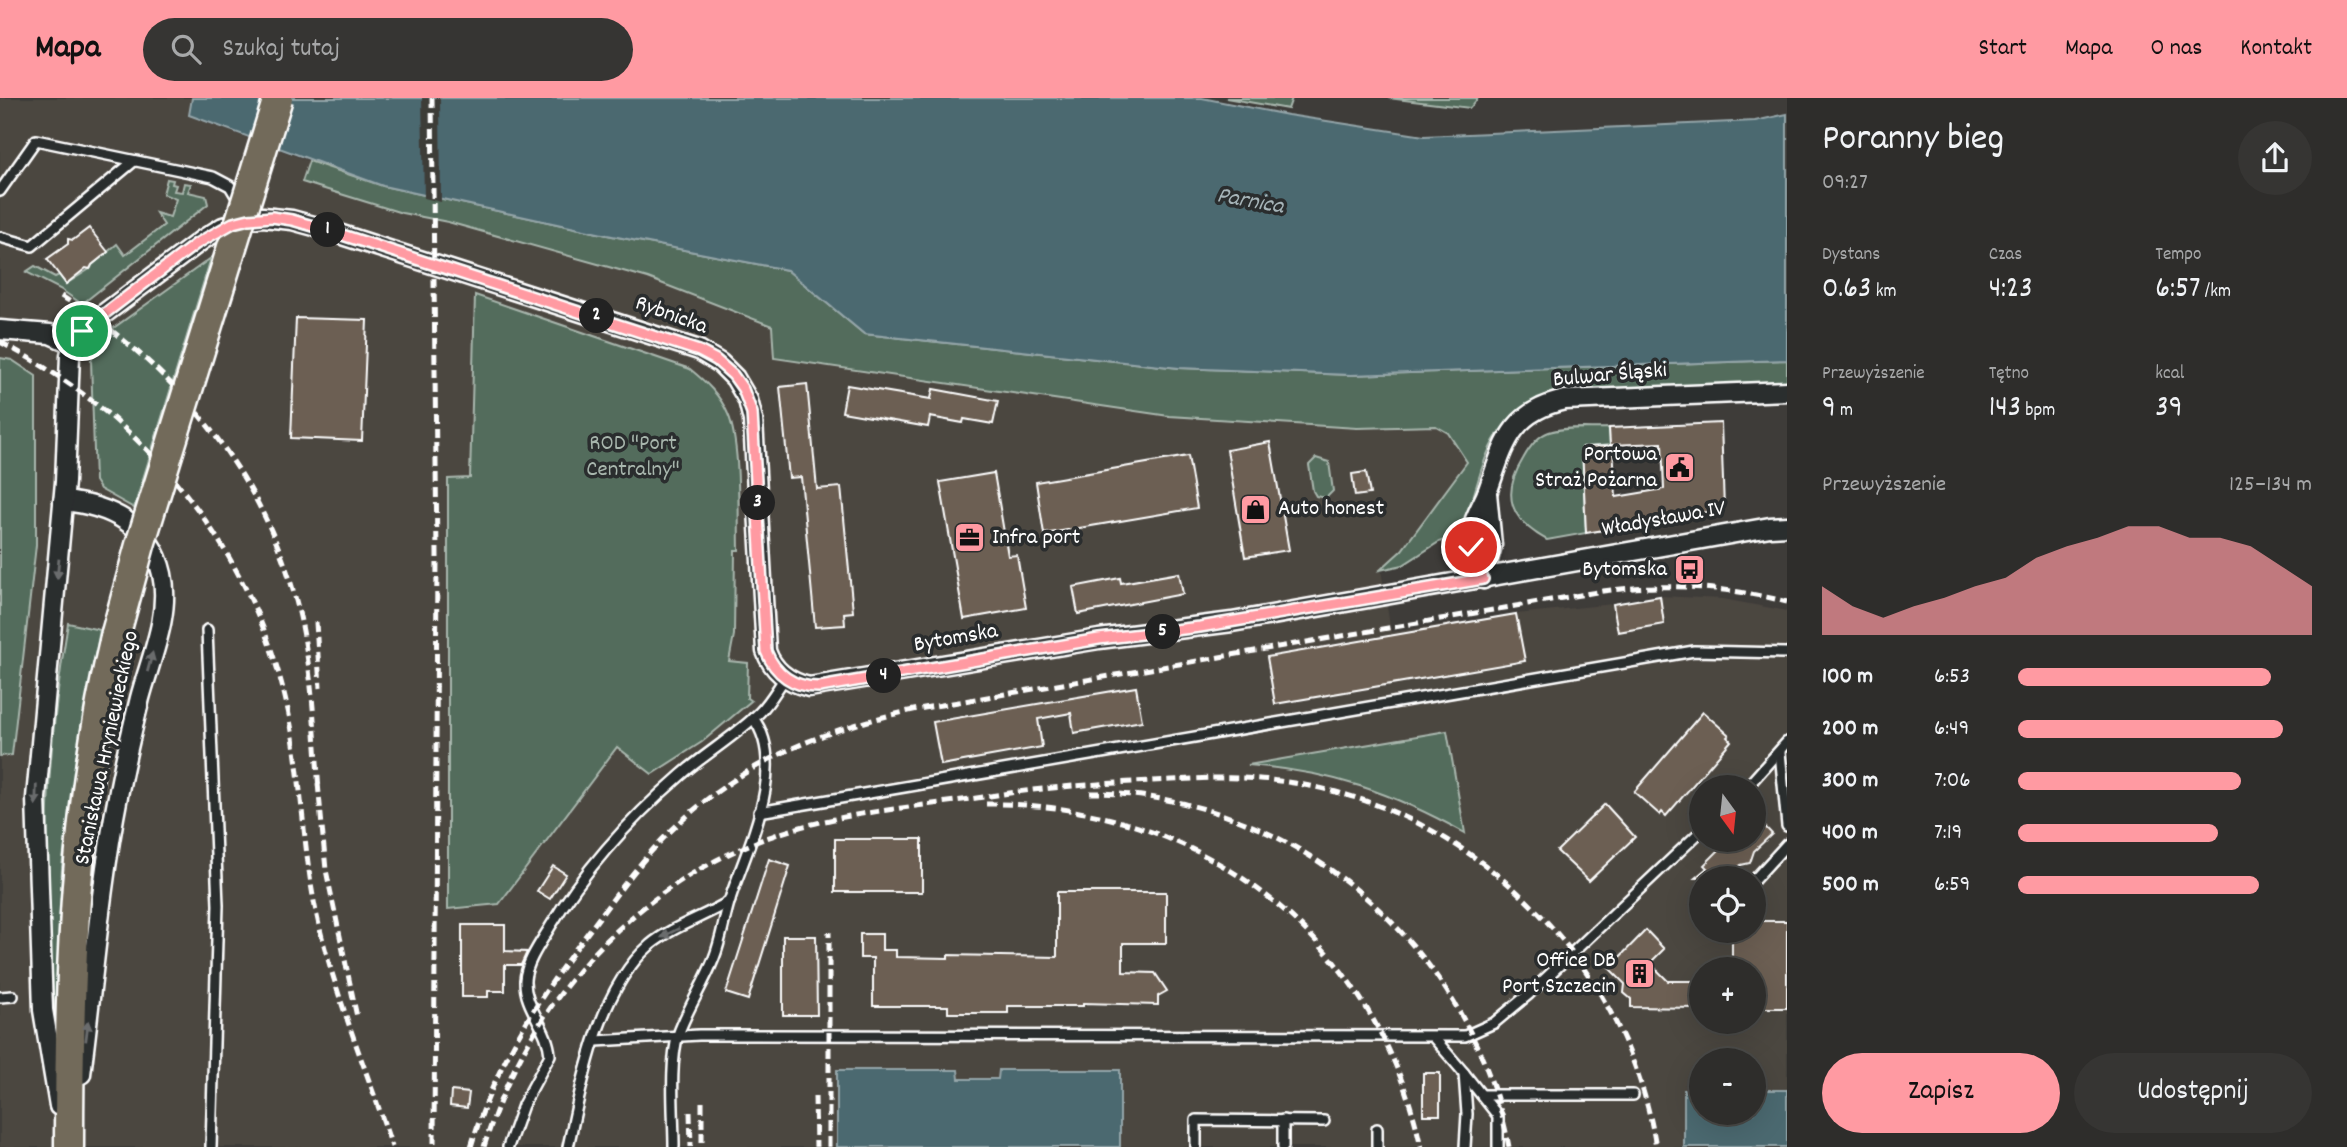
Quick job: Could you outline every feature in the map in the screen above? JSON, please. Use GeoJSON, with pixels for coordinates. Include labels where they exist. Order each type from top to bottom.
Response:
{"type":"FeatureCollection","features":[{"type":"Feature","properties":{"kind":"main road"},"geometry":{"type":"LineString","coordinates":[[69,1147],[71,982],[78,849],[94,737],[116,634],[140,545],[278,98]]}},
{"type":"Feature","properties":{"kind":"street","name":"Rybnicka"},"geometry":{"type":"LineString","coordinates":[[245,220],[272,217],[314,226],[636,329],[699,351],[723,366],[743,389],[752,413],[764,643],[772,664],[785,678]]}},
{"type":"Feature","properties":{"kind":"street"},"geometry":{"type":"LineString","coordinates":[[0,330],[50,334],[74,344],[87,327],[196,244],[223,227],[245,220]]}},
{"type":"Feature","properties":{"kind":"street","name":"Stanisława Hryniewieckiego"},"geometry":{"type":"LineString","coordinates":[[69,1147],[44,1024],[36,832],[38,755],[69,416],[68,364],[74,344]]}},
{"type":"Feature","properties":{"kind":"street","name":"Bulwar Śląski"},"geometry":{"type":"LineString","coordinates":[[1483,579],[1475,562],[1470,540],[1498,456],[1508,438],[1527,417],[1551,404],[1596,398],[1787,391]]}},
{"type":"Feature","properties":{"kind":"street","name":"Stanisława Hryniewieckiego"},"geometry":{"type":"LineString","coordinates":[[63,501],[101,507],[135,528],[156,556],[163,588],[160,624],[129,743],[105,868],[69,1147]]}},
{"type":"Feature","properties":{"kind":"street","name":"Władysława IV"},"geometry":{"type":"LineString","coordinates":[[1549,566],[1787,526]]}},
{"type":"Feature","properties":{"kind":"street","name":"Bytomska"},"geometry":{"type":"LineString","coordinates":[[785,678],[799,685],[820,687],[1099,639],[1200,627],[1549,566]]}},
{"type":"Feature","properties":{"kind":"lane"},"geometry":{"type":"LineString","coordinates":[[0,191],[36,140],[195,172],[222,181],[234,192],[245,220]]}},
{"type":"Feature","properties":{"kind":"lane"},"geometry":{"type":"LineString","coordinates":[[0,237],[32,246],[134,161]]}},
{"type":"Feature","properties":{"kind":"lane"},"geometry":{"type":"LineString","coordinates":[[207,630],[218,905],[211,1147]]}},
{"type":"Feature","properties":{"kind":"lane"},"geometry":{"type":"LineString","coordinates":[[759,812],[1694,651],[1771,654],[1786,651]]}},
{"type":"Feature","properties":{"kind":"lane"},"geometry":{"type":"LineString","coordinates":[[508,1147],[523,1105],[550,1055],[543,1029],[531,1010],[525,983],[527,970],[542,942],[585,875],[627,823],[687,770],[753,718],[785,678]]}},
{"type":"Feature","properties":{"kind":"lane"},"geometry":{"type":"LineString","coordinates":[[674,1147],[675,1053],[678,1036],[714,960],[724,930],[730,901],[759,812],[768,766],[761,730],[753,718]]}},
{"type":"Feature","properties":{"kind":"lane"},"geometry":{"type":"LineString","coordinates":[[1758,775],[1787,742]]}},
{"type":"Feature","properties":{"kind":"lane"},"geometry":{"type":"LineString","coordinates":[[1780,752],[1787,826]]}},
{"type":"Feature","properties":{"kind":"lane"},"geometry":{"type":"LineString","coordinates":[[596,1041],[678,1036],[1340,1035],[1434,1038],[1472,1035],[1505,1015],[1689,842]]}},
{"type":"Feature","properties":{"kind":"lane"},"geometry":{"type":"LineString","coordinates":[[1766,867],[1787,844]]}},
{"type":"Feature","properties":{"kind":"lane"},"geometry":{"type":"LineString","coordinates":[[568,1147],[584,1076],[614,993],[639,956],[664,934],[730,901]]}},
{"type":"Feature","properties":{"kind":"lane"},"geometry":{"type":"LineString","coordinates":[[0,997],[13,996]]}},
{"type":"Feature","properties":{"kind":"lane"},"geometry":{"type":"LineString","coordinates":[[1434,1038],[1498,1116],[1498,1147]]}},
{"type":"Feature","properties":{"kind":"lane"},"geometry":{"type":"LineString","coordinates":[[1464,1073],[1467,1114],[1465,1147]]}},
{"type":"Feature","properties":{"kind":"lane"},"geometry":{"type":"LineString","coordinates":[[1482,1095],[1633,1095]]}},
{"type":"Feature","properties":{"kind":"lane"},"geometry":{"type":"LineString","coordinates":[[1196,1147],[1196,1120],[1324,1121]]}},
{"type":"Feature","properties":{"kind":"lane"},"geometry":{"type":"LineString","coordinates":[[1283,1120],[1283,1147]]}},
{"type":"Feature","properties":{"kind":"lane"},"geometry":{"type":"LineString","coordinates":[[1377,1129],[1377,1147]]}},
{"type":"Feature","properties":{"kind":"shaded area"},"geometry":{"type":"Polygon","coordinates":[[[0,98],[192,98],[189,116],[309,161],[302,182],[402,213],[448,222],[648,278],[773,326],[775,358],[1168,416],[1357,428],[1443,426],[1469,458],[1404,549],[1381,569],[1391,632],[1660,596],[1723,599],[1787,611],[1787,1090],[1766,1090],[1766,1048],[1689,1048],[1689,1090],[1684,1090],[1684,1147],[1120,1147],[1120,1070],[999,1071],[999,1079],[958,1079],[958,1070],[837,1070],[837,1147],[0,1147],[0,98]]]}},
{"type":"Feature","properties":{"kind":"green space"},"geometry":{"type":"Polygon","coordinates":[[[1226,98],[1292,98],[1288,109],[1226,98]]]}},
{"type":"Feature","properties":{"kind":"green space"},"geometry":{"type":"Polygon","coordinates":[[[1388,98],[1478,98],[1470,108],[1388,98]]]}},
{"type":"Feature","properties":{"kind":"green space"},"geometry":{"type":"Polygon","coordinates":[[[309,161],[383,186],[607,235],[787,270],[864,334],[1179,368],[1351,375],[1787,360],[1787,382],[1556,391],[1532,402],[1514,415],[1490,448],[1462,534],[1439,542],[1403,565],[1380,570],[1402,550],[1467,462],[1448,433],[1436,426],[1357,428],[1169,416],[774,358],[772,326],[648,278],[448,222],[402,213],[302,182],[309,161]]]}},
{"type":"Feature","properties":{"kind":"green space"},"geometry":{"type":"Polygon","coordinates":[[[167,179],[173,180],[172,184],[176,185],[174,191],[182,192],[184,183],[191,184],[188,192],[206,196],[208,204],[82,304],[60,289],[26,272],[35,266],[55,277],[59,275],[66,284],[91,268],[117,244],[125,255],[164,225],[156,213],[170,217],[176,199],[163,194],[167,179]]]}},
{"type":"Feature","properties":{"kind":"green space"},"geometry":{"type":"Polygon","coordinates":[[[211,258],[134,508],[100,489],[95,481],[91,360],[101,337],[211,258]]]}},
{"type":"Feature","properties":{"kind":"green space","name":"ROD \"Port Centralny\""},"geometry":{"type":"Polygon","coordinates":[[[475,295],[690,369],[721,401],[732,427],[738,480],[739,550],[735,550],[734,635],[729,661],[748,663],[747,698],[751,701],[702,742],[652,774],[617,747],[499,904],[448,909],[448,479],[470,478],[475,295]]]}},
{"type":"Feature","properties":{"kind":"green space"},"geometry":{"type":"Polygon","coordinates":[[[0,358],[12,360],[36,376],[36,545],[12,755],[0,756],[0,358]]]}},
{"type":"Feature","properties":{"kind":"green space"},"geometry":{"type":"Polygon","coordinates":[[[1571,428],[1609,428],[1610,445],[1582,448],[1586,533],[1547,540],[1534,532],[1517,515],[1511,495],[1516,472],[1525,455],[1541,436],[1549,432],[1571,428]]]}},
{"type":"Feature","properties":{"kind":"green space"},"geometry":{"type":"Polygon","coordinates":[[[1316,458],[1329,462],[1333,491],[1326,498],[1316,496],[1313,491],[1309,465],[1316,458]]]}},
{"type":"Feature","properties":{"kind":"green space"},"geometry":{"type":"Polygon","coordinates":[[[68,623],[100,630],[78,746],[62,867],[56,1017],[47,841],[55,716],[68,623]]]}},
{"type":"Feature","properties":{"kind":"green space"},"geometry":{"type":"Polygon","coordinates":[[[1447,731],[1465,833],[1412,806],[1361,786],[1307,773],[1248,765],[1447,731]]]}},
{"type":"Feature","properties":{"kind":"water","name":"Parnica"},"geometry":{"type":"Polygon","coordinates":[[[192,98],[1202,98],[1288,115],[1424,136],[1755,121],[1787,114],[1787,360],[1351,375],[1179,368],[864,334],[787,270],[607,235],[383,186],[189,115],[192,98]]]}},
{"type":"Feature","properties":{"kind":"water"},"geometry":{"type":"Polygon","coordinates":[[[837,1070],[958,1070],[959,1079],[998,1079],[999,1070],[1120,1070],[1120,1147],[837,1147],[837,1070]]]}},
{"type":"Feature","properties":{"kind":"water"},"geometry":{"type":"Polygon","coordinates":[[[1684,1090],[1689,1090],[1689,1125],[1766,1125],[1766,1090],[1787,1090],[1787,1147],[1684,1147],[1684,1090]]]}},
{"type":"Feature","properties":{"kind":"pier"},"geometry":{"type":"Polygon","coordinates":[[[422,98],[440,98],[441,202],[424,198],[422,98]]]}},
{"type":"Feature","properties":{"kind":"building"},"geometry":{"type":"Polygon","coordinates":[[[89,228],[108,252],[90,269],[86,268],[66,284],[47,259],[68,244],[68,239],[73,240],[89,228]]]}},
{"type":"Feature","properties":{"kind":"building"},"geometry":{"type":"Polygon","coordinates":[[[296,318],[367,320],[362,441],[291,438],[296,318]]]}},
{"type":"Feature","properties":{"kind":"building"},"geometry":{"type":"Polygon","coordinates":[[[807,384],[817,489],[841,487],[853,612],[844,613],[845,625],[815,627],[801,477],[789,478],[780,387],[807,384]]]}},
{"type":"Feature","properties":{"kind":"building"},"geometry":{"type":"Polygon","coordinates":[[[847,385],[931,399],[933,389],[998,401],[993,424],[964,419],[963,423],[930,417],[928,427],[842,412],[847,385]]]}},
{"type":"Feature","properties":{"kind":"building"},"geometry":{"type":"Polygon","coordinates":[[[1721,423],[1724,509],[1586,533],[1582,447],[1613,446],[1616,497],[1664,489],[1662,443],[1610,445],[1609,428],[1721,423]]]}},
{"type":"Feature","properties":{"kind":"building"},"geometry":{"type":"Polygon","coordinates":[[[1270,442],[1289,550],[1245,557],[1227,450],[1270,442]]]}},
{"type":"Feature","properties":{"kind":"building"},"geometry":{"type":"Polygon","coordinates":[[[1188,456],[1197,508],[1044,534],[1036,482],[1188,456]]]}},
{"type":"Feature","properties":{"kind":"building"},"geometry":{"type":"Polygon","coordinates":[[[1366,472],[1370,494],[1355,496],[1352,474],[1366,472]]]}},
{"type":"Feature","properties":{"kind":"building"},"geometry":{"type":"Polygon","coordinates":[[[994,473],[1008,556],[1017,555],[1026,608],[964,619],[940,482],[994,473]]]}},
{"type":"Feature","properties":{"kind":"building"},"geometry":{"type":"Polygon","coordinates":[[[1179,573],[1183,594],[1078,614],[1073,587],[1120,578],[1121,583],[1179,573]]]}},
{"type":"Feature","properties":{"kind":"building"},"geometry":{"type":"Polygon","coordinates":[[[1660,596],[1664,624],[1618,632],[1613,604],[1660,596]]]}},
{"type":"Feature","properties":{"kind":"building"},"geometry":{"type":"Polygon","coordinates":[[[1516,614],[1525,661],[1275,704],[1267,657],[1516,614]]]}},
{"type":"Feature","properties":{"kind":"building"},"geometry":{"type":"Polygon","coordinates":[[[1136,687],[1142,721],[1074,733],[1071,713],[1038,719],[1042,747],[941,765],[933,722],[1136,687]]]}},
{"type":"Feature","properties":{"kind":"building"},"geometry":{"type":"Polygon","coordinates":[[[1703,712],[1729,735],[1727,737],[1731,741],[1702,775],[1689,775],[1689,789],[1666,816],[1662,812],[1660,815],[1634,792],[1703,712]]]}},
{"type":"Feature","properties":{"kind":"building"},"geometry":{"type":"Polygon","coordinates":[[[1605,804],[1635,837],[1589,881],[1557,851],[1605,804]]]}},
{"type":"Feature","properties":{"kind":"building"},"geometry":{"type":"Polygon","coordinates":[[[1766,828],[1772,834],[1766,840],[1766,828]]]}},
{"type":"Feature","properties":{"kind":"building"},"geometry":{"type":"Polygon","coordinates":[[[835,839],[922,839],[922,892],[835,892],[835,839]]]}},
{"type":"Feature","properties":{"kind":"building"},"geometry":{"type":"Polygon","coordinates":[[[1717,852],[1754,852],[1750,863],[1740,866],[1704,865],[1717,852]]]}},
{"type":"Feature","properties":{"kind":"building"},"geometry":{"type":"Polygon","coordinates":[[[769,859],[790,866],[748,1000],[726,993],[769,859]]]}},
{"type":"Feature","properties":{"kind":"building"},"geometry":{"type":"Polygon","coordinates":[[[553,866],[566,874],[550,899],[537,891],[553,866]]]}},
{"type":"Feature","properties":{"kind":"building"},"geometry":{"type":"Polygon","coordinates":[[[1057,892],[1166,892],[1166,943],[1123,943],[1123,972],[1155,973],[1167,991],[1158,996],[1158,1005],[1083,1003],[1083,1006],[1008,1006],[1008,1013],[948,1013],[948,1006],[873,1006],[873,958],[860,958],[860,934],[882,934],[882,950],[896,950],[896,957],[1057,957],[1057,892]]]}},
{"type":"Feature","properties":{"kind":"building"},"geometry":{"type":"Polygon","coordinates":[[[1766,921],[1787,921],[1787,1008],[1766,1008],[1766,957],[1732,957],[1732,943],[1766,943],[1766,921]]]}},
{"type":"Feature","properties":{"kind":"building"},"geometry":{"type":"Polygon","coordinates":[[[462,925],[505,925],[505,951],[527,952],[521,965],[505,965],[505,991],[488,991],[488,997],[462,997],[462,925]]]}},
{"type":"Feature","properties":{"kind":"building","name":"Office DB Port Szczecin"},"geometry":{"type":"Polygon","coordinates":[[[1646,930],[1664,949],[1650,963],[1668,981],[1689,981],[1689,1008],[1631,1007],[1631,999],[1624,993],[1625,984],[1609,968],[1646,930]]]}},
{"type":"Feature","properties":{"kind":"building"},"geometry":{"type":"Polygon","coordinates":[[[783,936],[816,936],[817,1015],[783,1015],[783,936]]]}},
{"type":"Feature","properties":{"kind":"building"},"geometry":{"type":"Polygon","coordinates":[[[1423,1073],[1440,1073],[1440,1115],[1423,1115],[1423,1073]]]}},
{"type":"Feature","properties":{"kind":"building"},"geometry":{"type":"Polygon","coordinates":[[[451,1091],[469,1093],[467,1108],[450,1106],[451,1091]]]}},
{"type":"Feature","properties":{"kind":"railway"},"geometry":{"type":"LineString","coordinates":[[432,98],[437,555],[434,1147]]}},
{"type":"Feature","properties":{"kind":"railway"},"geometry":{"type":"LineString","coordinates":[[61,296],[146,359],[184,397],[217,438],[246,483],[271,530],[290,579],[303,631],[319,790]]}},
{"type":"Feature","properties":{"kind":"railway"},"geometry":{"type":"LineString","coordinates":[[0,342],[54,374],[104,410],[149,452],[189,498],[223,548],[252,602],[274,660],[290,720],[314,900],[326,953],[392,1147]]}},
{"type":"Feature","properties":{"kind":"railway"},"geometry":{"type":"LineString","coordinates":[[471,1147],[491,1091],[530,1015],[638,867],[687,816],[716,793],[746,772],[811,740],[918,709],[1603,591],[1650,587],[1719,589],[1787,602]]}},
{"type":"Feature","properties":{"kind":"railway"},"geometry":{"type":"LineString","coordinates":[[316,622],[320,688]]}},
{"type":"Feature","properties":{"kind":"railway"},"geometry":{"type":"LineString","coordinates":[[484,1147],[503,1094],[528,1044],[558,997],[594,954],[634,915],[679,882],[728,854],[781,833],[832,819],[884,810],[1058,787],[1226,778],[1279,781],[1349,796],[1414,821],[1474,857],[1528,902],[1574,954],[1611,1013],[1639,1078],[1656,1147]]}},
{"type":"Feature","properties":{"kind":"railway"},"geometry":{"type":"LineString","coordinates":[[318,783],[326,870],[357,1017]]}},
{"type":"Feature","properties":{"kind":"railway"},"geometry":{"type":"LineString","coordinates":[[1090,793],[1166,800],[1237,820],[1303,852],[1363,895],[1414,947],[1457,1008],[1489,1075],[1509,1147]]}},
{"type":"Feature","properties":{"kind":"railway"},"geometry":{"type":"LineString","coordinates":[[986,804],[1064,809],[1138,827],[1206,856],[1267,896],[1320,946],[1364,1005],[1398,1072],[1421,1147]]}},
{"type":"Feature","properties":{"kind":"railway"},"geometry":{"type":"LineString","coordinates":[[829,932],[829,1147]]}},
{"type":"Feature","properties":{"kind":"railway"},"geometry":{"type":"LineString","coordinates":[[815,1096],[816,1147]]}},
{"type":"Feature","properties":{"kind":"railway"},"geometry":{"type":"LineString","coordinates":[[702,1102],[702,1147]]}},
{"type":"Feature","properties":{"kind":"railway"},"geometry":{"type":"LineString","coordinates":[[690,1112],[691,1147]]}},
{"type":"Feature","properties":{"kind":"place","name":"Portowa Straż Pożarna"},"geometry":{"type":"Point","coordinates":[1680,468]}},
{"type":"Feature","properties":{"kind":"place","name":"Auto honest"},"geometry":{"type":"Point","coordinates":[1255,509]}},
{"type":"Feature","properties":{"kind":"place","name":"Infra port"},"geometry":{"type":"Point","coordinates":[969,538]}},
{"type":"Feature","properties":{"kind":"place","name":"Bytomska"},"geometry":{"type":"Point","coordinates":[1690,570]}},
{"type":"Feature","properties":{"kind":"place","name":"Office DB Port Szczecin"},"geometry":{"type":"Point","coordinates":[1639,974]}},
{"type":"Feature","properties":{"kind":"route"},"geometry":{"type":"LineString","coordinates":[[82,331],[213,233],[239,221],[268,217],[292,220],[327,230],[601,317],[707,354],[735,378],[752,413],[766,651],[772,664],[782,675],[799,685],[809,687],[1099,639],[1200,627],[1483,579],[1471,547]]}}]}
